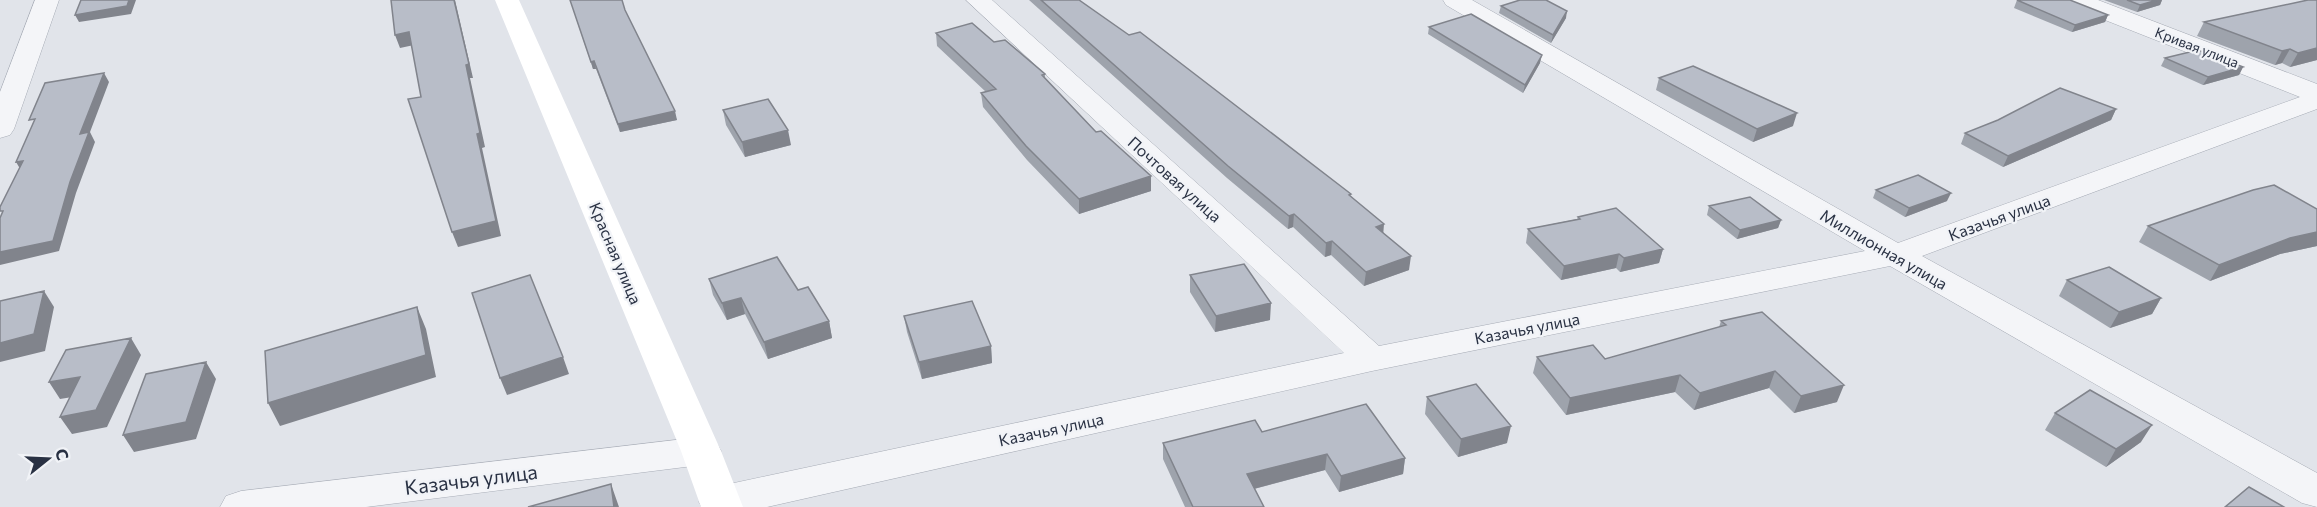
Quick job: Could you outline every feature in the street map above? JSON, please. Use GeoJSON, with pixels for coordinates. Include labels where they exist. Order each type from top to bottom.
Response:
{"type":"FeatureCollection","features":[{"type":"Feature","properties":{"kind":"street"},"geometry":{"type":"LineString","coordinates":[[0,129],[47,0]]}},
{"type":"Feature","properties":{"kind":"street","name":"Красная улица"},"geometry":{"type":"LineString","coordinates":[[507,0],[721,504]]}},
{"type":"Feature","properties":{"kind":"street","name":"Почтовая улица"},"geometry":{"type":"LineString","coordinates":[[978,0],[1372,359]]}},
{"type":"Feature","properties":{"kind":"street","name":"Миллионная улица"},"geometry":{"type":"LineString","coordinates":[[1455,0],[1895,255],[2317,492]]}},
{"type":"Feature","properties":{"kind":"street","name":"Кривая улица"},"geometry":{"type":"LineString","coordinates":[[2076,0],[2317,94]]}},
{"type":"Feature","properties":{"kind":"street","name":"Казачья улица"},"geometry":{"type":"LineString","coordinates":[[721,504],[1372,359],[1895,255],[2317,100]]}},
{"type":"Feature","properties":{"kind":"street","name":"Казачья улица"},"geometry":{"type":"LineString","coordinates":[[241,507],[700,451]]}},
{"type":"Feature","properties":{"kind":"building"},"geometry":{"type":"Polygon","coordinates":[[[81,0],[129,0],[127,6],[75,15],[81,0]]]}},
{"type":"Feature","properties":{"kind":"building"},"geometry":{"type":"Polygon","coordinates":[[[391,0],[454,0],[469,64],[466,65],[480,133],[477,134],[496,221],[452,232],[408,99],[421,97],[409,32],[395,35],[391,0]]]}},
{"type":"Feature","properties":{"kind":"building"},"geometry":{"type":"Polygon","coordinates":[[[570,0],[622,0],[675,111],[618,124],[594,61],[591,62],[570,0]]]}},
{"type":"Feature","properties":{"kind":"building"},"geometry":{"type":"Polygon","coordinates":[[[1041,0],[1079,0],[1129,35],[1140,32],[1351,194],[1349,195],[1384,224],[1376,227],[1411,256],[1366,272],[1332,241],[1326,243],[1294,214],[1289,216],[1228,166],[1041,0]]]}},
{"type":"Feature","properties":{"kind":"building"},"geometry":{"type":"Polygon","coordinates":[[[1520,0],[1546,0],[1567,11],[1553,35],[1501,6],[1520,0]]]}},
{"type":"Feature","properties":{"kind":"building"},"geometry":{"type":"Polygon","coordinates":[[[2017,0],[2070,0],[2108,15],[2075,25],[2017,0]]]}},
{"type":"Feature","properties":{"kind":"building"},"geometry":{"type":"Polygon","coordinates":[[[2127,0],[2157,0],[2140,5],[2127,0]]]}},
{"type":"Feature","properties":{"kind":"building"},"geometry":{"type":"Polygon","coordinates":[[[2317,0],[2317,48],[2298,53],[2290,49],[2282,51],[2204,22],[2317,0]]]}},
{"type":"Feature","properties":{"kind":"building"},"geometry":{"type":"Polygon","coordinates":[[[1471,14],[1542,55],[1525,85],[1429,27],[1471,14]]]}},
{"type":"Feature","properties":{"kind":"building"},"geometry":{"type":"Polygon","coordinates":[[[972,23],[994,42],[1005,40],[1045,74],[1042,75],[1096,132],[1101,131],[1151,176],[1079,199],[1026,146],[981,93],[996,89],[936,33],[972,23]]]}},
{"type":"Feature","properties":{"kind":"building"},"geometry":{"type":"Polygon","coordinates":[[[2198,50],[2243,67],[2208,77],[2165,58],[2198,50]]]}},
{"type":"Feature","properties":{"kind":"building"},"geometry":{"type":"Polygon","coordinates":[[[1693,66],[1797,113],[1757,129],[1659,78],[1693,66]]]}},
{"type":"Feature","properties":{"kind":"building"},"geometry":{"type":"Polygon","coordinates":[[[104,73],[80,134],[89,132],[70,182],[53,241],[0,252],[0,218],[3,211],[0,211],[0,207],[23,161],[16,162],[35,119],[29,120],[45,83],[104,73]]]}},
{"type":"Feature","properties":{"kind":"building"},"geometry":{"type":"Polygon","coordinates":[[[2060,88],[2116,109],[2008,156],[1965,133],[1998,120],[2060,88]]]}},
{"type":"Feature","properties":{"kind":"building"},"geometry":{"type":"Polygon","coordinates":[[[768,99],[788,130],[742,142],[723,110],[768,99]]]}},
{"type":"Feature","properties":{"kind":"building"},"geometry":{"type":"Polygon","coordinates":[[[1918,175],[1951,193],[1909,208],[1876,190],[1918,175]]]}},
{"type":"Feature","properties":{"kind":"building"},"geometry":{"type":"Polygon","coordinates":[[[2274,185],[2317,209],[2317,232],[2290,238],[2219,265],[2148,226],[2253,190],[2274,185]]]}},
{"type":"Feature","properties":{"kind":"building"},"geometry":{"type":"Polygon","coordinates":[[[1750,197],[1781,220],[1740,230],[1709,206],[1750,197]]]}},
{"type":"Feature","properties":{"kind":"building"},"geometry":{"type":"Polygon","coordinates":[[[1616,208],[1663,249],[1624,258],[1619,254],[1564,266],[1528,229],[1580,219],[1578,217],[1616,208]]]}},
{"type":"Feature","properties":{"kind":"building"},"geometry":{"type":"Polygon","coordinates":[[[777,257],[798,290],[808,287],[829,321],[764,342],[741,298],[722,303],[709,279],[777,257]]]}},
{"type":"Feature","properties":{"kind":"building"},"geometry":{"type":"Polygon","coordinates":[[[1244,264],[1271,303],[1216,316],[1190,275],[1244,264]]]}},
{"type":"Feature","properties":{"kind":"building"},"geometry":{"type":"Polygon","coordinates":[[[2109,267],[2161,298],[2119,312],[2067,280],[2109,267]]]}},
{"type":"Feature","properties":{"kind":"building"},"geometry":{"type":"Polygon","coordinates":[[[530,275],[563,357],[500,378],[472,293],[530,275]]]}},
{"type":"Feature","properties":{"kind":"building"},"geometry":{"type":"Polygon","coordinates":[[[44,291],[34,334],[0,343],[0,301],[44,291]]]}},
{"type":"Feature","properties":{"kind":"building"},"geometry":{"type":"Polygon","coordinates":[[[972,301],[991,346],[919,362],[904,316],[972,301]]]}},
{"type":"Feature","properties":{"kind":"building"},"geometry":{"type":"Polygon","coordinates":[[[417,307],[426,355],[268,403],[265,351],[417,307]]]}},
{"type":"Feature","properties":{"kind":"building"},"geometry":{"type":"Polygon","coordinates":[[[1762,312],[1844,385],[1801,396],[1775,371],[1700,393],[1680,375],[1570,398],[1537,357],[1593,345],[1605,359],[1726,325],[1721,321],[1762,312]]]}},
{"type":"Feature","properties":{"kind":"building"},"geometry":{"type":"Polygon","coordinates":[[[131,338],[96,410],[60,417],[80,377],[49,382],[66,350],[131,338]]]}},
{"type":"Feature","properties":{"kind":"building"},"geometry":{"type":"Polygon","coordinates":[[[206,362],[186,422],[123,435],[146,374],[206,362]]]}},
{"type":"Feature","properties":{"kind":"building"},"geometry":{"type":"Polygon","coordinates":[[[1476,384],[1511,426],[1461,439],[1427,397],[1476,384]]]}},
{"type":"Feature","properties":{"kind":"building"},"geometry":{"type":"Polygon","coordinates":[[[2090,390],[2152,425],[2116,449],[2055,413],[2090,390]]]}},
{"type":"Feature","properties":{"kind":"building"},"geometry":{"type":"Polygon","coordinates":[[[1366,404],[1405,458],[1341,476],[1327,454],[1247,474],[1264,507],[1193,507],[1163,443],[1255,420],[1262,432],[1366,404]]]}},
{"type":"Feature","properties":{"kind":"building"},"geometry":{"type":"Polygon","coordinates":[[[611,484],[614,507],[528,507],[611,484]]]}},
{"type":"Feature","properties":{"kind":"building"},"geometry":{"type":"Polygon","coordinates":[[[2249,487],[2284,507],[2225,507],[2249,487]]]}}]}
